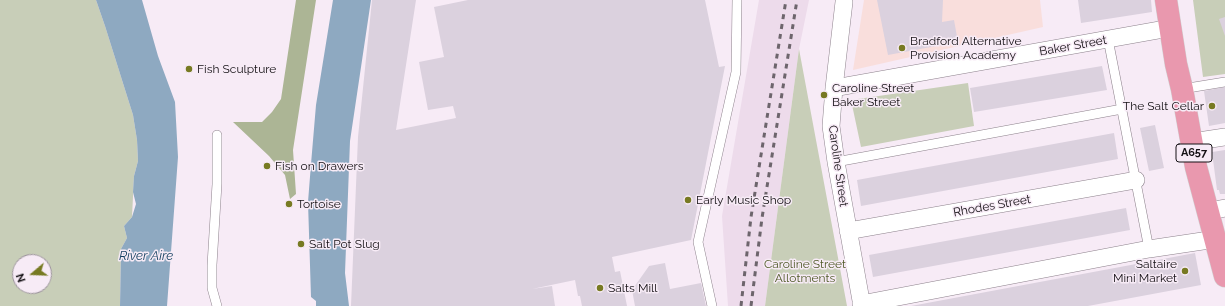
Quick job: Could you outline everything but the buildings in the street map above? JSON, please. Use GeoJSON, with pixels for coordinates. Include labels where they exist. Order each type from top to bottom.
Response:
{"type":"FeatureCollection","features":[{"type":"Feature","properties":{"kind":"main road","name":"A657"},"geometry":{"type":"LineString","coordinates":[[1166,0],[1176,64],[1196,167],[1216,210],[1216,239],[1225,276]]}},
{"type":"Feature","properties":{"kind":"street","name":"Caroline Street"},"geometry":{"type":"LineString","coordinates":[[844,2],[831,126],[861,305]]}},
{"type":"Feature","properties":{"kind":"street","name":"Baker Street"},"geometry":{"type":"LineString","coordinates":[[834,88],[1170,28]]}},
{"type":"Feature","properties":{"kind":"street"},"geometry":{"type":"LineString","coordinates":[[1192,142],[1225,137]]}},
{"type":"Feature","properties":{"kind":"street","name":"Rhodes Street"},"geometry":{"type":"LineString","coordinates":[[848,231],[1136,180]]}},
{"type":"Feature","properties":{"kind":"street"},"geometry":{"type":"LineString","coordinates":[[861,305],[1149,249],[1216,239]]}},
{"type":"Feature","properties":{"kind":"lane"},"geometry":{"type":"LineString","coordinates":[[712,306],[698,242],[736,72],[737,0]]}},
{"type":"Feature","properties":{"kind":"lane"},"geometry":{"type":"LineString","coordinates":[[1108,39],[1149,249]]}},
{"type":"Feature","properties":{"kind":"lane"},"geometry":{"type":"LineString","coordinates":[[1182,89],[1225,82]]}},
{"type":"Feature","properties":{"kind":"lane"},"geometry":{"type":"LineString","coordinates":[[836,162],[1122,109]]}},
{"type":"Feature","properties":{"kind":"lane"},"geometry":{"type":"LineString","coordinates":[[217,135],[217,184],[212,264],[212,288],[217,306]]}},
{"type":"Feature","properties":{"kind":"shaded area"},"geometry":{"type":"Polygon","coordinates":[[[759,0],[809,0],[799,49],[765,306],[728,306],[722,216],[759,0]]]}},
{"type":"Feature","properties":{"kind":"shaded area","name":"Bradford Alternative Provision Academy"},"geometry":{"type":"Polygon","coordinates":[[[864,0],[1040,0],[1043,27],[853,70],[864,0]]]}},
{"type":"Feature","properties":{"kind":"green space"},"geometry":{"type":"Polygon","coordinates":[[[0,0],[96,0],[133,115],[137,140],[138,161],[134,176],[132,217],[124,226],[127,238],[121,249],[120,306],[0,306],[0,0]]]}},
{"type":"Feature","properties":{"kind":"green space"},"geometry":{"type":"Polygon","coordinates":[[[296,0],[316,0],[293,150],[296,194],[290,199],[285,175],[269,156],[233,122],[262,122],[272,112],[281,99],[296,0]]]}},
{"type":"Feature","properties":{"kind":"green space"},"geometry":{"type":"Polygon","coordinates":[[[1193,0],[1225,0],[1225,74],[1203,77],[1193,0]]]}},
{"type":"Feature","properties":{"kind":"green space","name":"Caroline Street Allotments"},"geometry":{"type":"Polygon","coordinates":[[[799,49],[847,306],[765,306],[799,49]]]}},
{"type":"Feature","properties":{"kind":"green space"},"geometry":{"type":"Polygon","coordinates":[[[968,83],[974,126],[861,147],[851,100],[968,83]]]}},
{"type":"Feature","properties":{"kind":"water","name":"River Aire"},"geometry":{"type":"Polygon","coordinates":[[[96,0],[142,0],[158,56],[175,102],[178,157],[167,306],[120,306],[121,249],[127,238],[124,226],[132,217],[136,204],[133,192],[134,176],[138,161],[137,140],[133,115],[96,0]]]}},
{"type":"Feature","properties":{"kind":"water"},"geometry":{"type":"Polygon","coordinates":[[[333,0],[371,0],[350,141],[345,273],[349,306],[316,306],[316,301],[311,297],[308,202],[316,105],[333,0]]]}},
{"type":"Feature","properties":{"kind":"railway"},"geometry":{"type":"LineString","coordinates":[[741,306],[751,217],[786,0]]}},
{"type":"Feature","properties":{"kind":"railway"},"geometry":{"type":"LineString","coordinates":[[751,306],[762,218],[797,0]]}},
{"type":"Feature","properties":{"kind":"place","name":"Bradford Alternative Provision Academy"},"geometry":{"type":"Point","coordinates":[902,48]}},
{"type":"Feature","properties":{"kind":"place","name":"Fish Sculpture"},"geometry":{"type":"Point","coordinates":[189,69]}},
{"type":"Feature","properties":{"kind":"place","name":"Caroline Street Baker Street"},"geometry":{"type":"Point","coordinates":[824,95]}},
{"type":"Feature","properties":{"kind":"place","name":"The Salt Cellar"},"geometry":{"type":"Point","coordinates":[1212,106]}},
{"type":"Feature","properties":{"kind":"place","name":"Fish on Drawers"},"geometry":{"type":"Point","coordinates":[267,166]}},
{"type":"Feature","properties":{"kind":"place","name":"Early Music Shop"},"geometry":{"type":"Point","coordinates":[688,200]}},
{"type":"Feature","properties":{"kind":"place","name":"Tortoise"},"geometry":{"type":"Point","coordinates":[289,204]}},
{"type":"Feature","properties":{"kind":"place","name":"Salt Pot Slug"},"geometry":{"type":"Point","coordinates":[301,244]}},
{"type":"Feature","properties":{"kind":"place","name":"Saltaire Mini Market"},"geometry":{"type":"Point","coordinates":[1185,271]}},
{"type":"Feature","properties":{"kind":"place","name":"Salts Mill"},"geometry":{"type":"Point","coordinates":[600,288]}}]}
